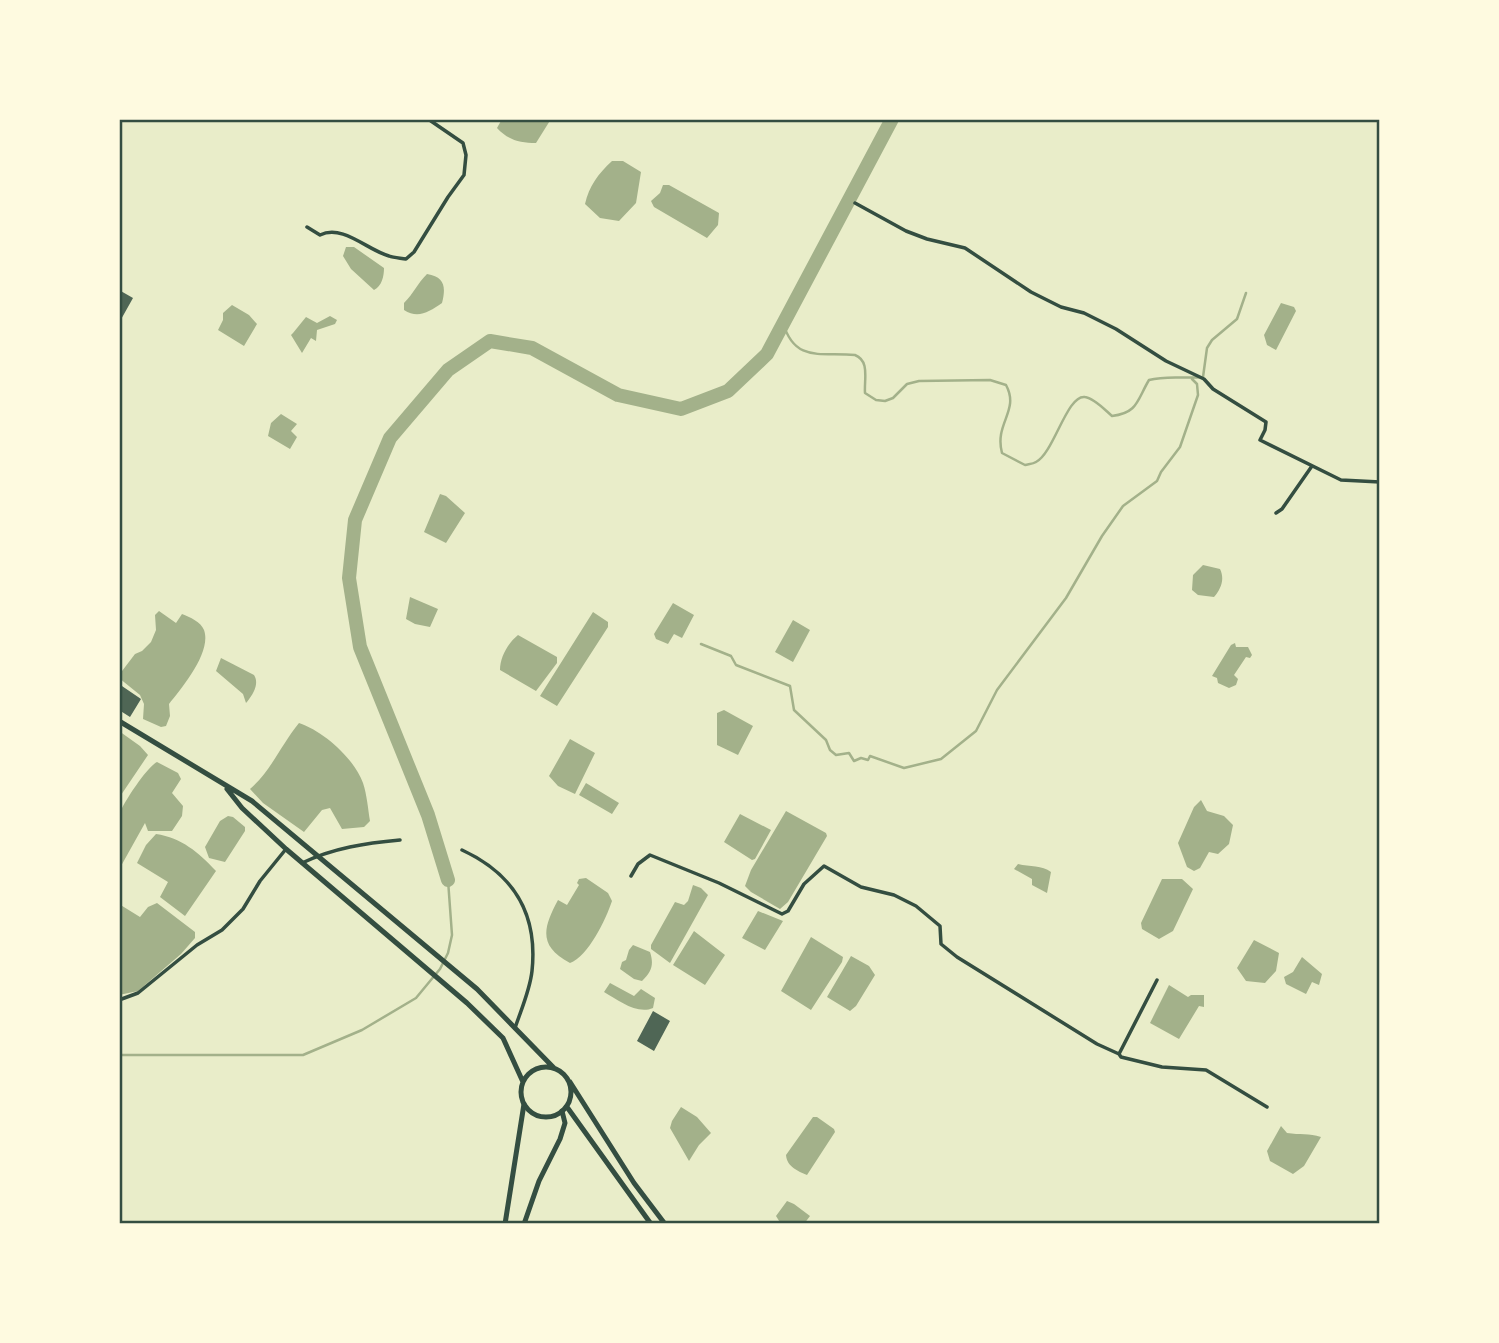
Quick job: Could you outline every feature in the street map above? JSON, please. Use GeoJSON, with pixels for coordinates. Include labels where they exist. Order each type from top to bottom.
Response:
{"type":"FeatureCollection","features":[{"type":"Feature","properties":{"kind":"main road"},"geometry":{"type":"LineString","coordinates":[[119,721],[252,801],[477,989],[570,1082],[634,1183],[665,1224]]}},
{"type":"Feature","properties":{"kind":"main road"},"geometry":{"type":"LineString","coordinates":[[225,786],[242,808],[286,849],[467,1003],[503,1038],[523,1082]]}},
{"type":"Feature","properties":{"kind":"main road"},"geometry":{"type":"LineString","coordinates":[[505,1224],[524,1104],[521,1090],[523,1082],[533,1070],[554,1068]]}},
{"type":"Feature","properties":{"kind":"main road"},"geometry":{"type":"LineString","coordinates":[[524,1224],[539,1181],[563,1131],[565,1109],[571,1096],[570,1082]]}},
{"type":"Feature","properties":{"kind":"main road"},"geometry":{"type":"LineString","coordinates":[[524,1104],[536,1115],[544,1117],[565,1109]]}},
{"type":"Feature","properties":{"kind":"main road"},"geometry":{"type":"LineString","coordinates":[[565,1109],[651,1224]]}},
{"type":"Feature","properties":{"kind":"street"},"geometry":{"type":"LineString","coordinates":[[307,227],[320,235],[326,232],[342,235],[388,256],[406,259],[414,253],[464,175],[466,155],[463,143],[428,119]]}},
{"type":"Feature","properties":{"kind":"street"},"geometry":{"type":"LineString","coordinates":[[855,203],[916,235],[965,248],[1031,292],[1061,307],[1084,313],[1166,361],[1204,379],[1213,389],[1266,422],[1261,440],[1341,480],[1380,482]]}},
{"type":"Feature","properties":{"kind":"street"},"geometry":{"type":"LineString","coordinates":[[1276,513],[1282,509],[1312,466]]}},
{"type":"Feature","properties":{"kind":"street"},"geometry":{"type":"LineString","coordinates":[[302,863],[318,855],[357,845],[400,840]]}},
{"type":"Feature","properties":{"kind":"street"},"geometry":{"type":"LineString","coordinates":[[119,1000],[138,993],[197,945],[222,930],[243,909],[260,881],[286,849]]}},
{"type":"Feature","properties":{"kind":"street"},"geometry":{"type":"LineString","coordinates":[[462,850],[493,866],[510,884],[525,907],[530,926],[532,971],[515,1028]]}},
{"type":"Feature","properties":{"kind":"street"},"geometry":{"type":"LineString","coordinates":[[631,876],[638,864],[650,855],[719,883],[782,914],[788,911],[804,884],[824,866],[861,887],[894,895],[916,906],[940,926],[941,944],[957,957],[1097,1044],[1121,1056],[1162,1068],[1206,1070],[1267,1107]]}},
{"type":"Feature","properties":{"kind":"street"},"geometry":{"type":"LineString","coordinates":[[1119,1054],[1133,1032],[1157,980]]}},
{"type":"Feature","properties":{"kind":"shaded area"},"geometry":{"type":"Polygon","coordinates":[[[502,119],[551,119],[536,143],[505,135],[497,128],[502,119]]]}},
{"type":"Feature","properties":{"kind":"shaded area"},"geometry":{"type":"Polygon","coordinates":[[[612,161],[623,161],[641,172],[636,203],[619,221],[600,218],[585,204],[595,181],[612,161]]]}},
{"type":"Feature","properties":{"kind":"shaded area"},"geometry":{"type":"Polygon","coordinates":[[[663,185],[669,185],[719,213],[718,225],[707,238],[654,207],[651,201],[660,193],[663,185]]]}},
{"type":"Feature","properties":{"kind":"shaded area"},"geometry":{"type":"Polygon","coordinates":[[[346,247],[354,247],[384,268],[377,288],[374,290],[351,269],[343,256],[346,247]]]}},
{"type":"Feature","properties":{"kind":"shaded area"},"geometry":{"type":"Polygon","coordinates":[[[427,274],[441,280],[444,292],[442,303],[428,312],[409,313],[404,310],[404,303],[427,274]]]}},
{"type":"Feature","properties":{"kind":"shaded area"},"geometry":{"type":"Polygon","coordinates":[[[1281,303],[1294,307],[1296,311],[1276,350],[1267,345],[1264,335],[1281,303]]]}},
{"type":"Feature","properties":{"kind":"shaded area"},"geometry":{"type":"Polygon","coordinates":[[[232,305],[249,315],[257,324],[244,346],[218,330],[223,313],[232,305]]]}},
{"type":"Feature","properties":{"kind":"shaded area"},"geometry":{"type":"Polygon","coordinates":[[[330,316],[337,320],[335,324],[317,330],[316,341],[311,338],[302,353],[291,335],[306,317],[317,323],[330,316]]]}},
{"type":"Feature","properties":{"kind":"shaded area"},"geometry":{"type":"Polygon","coordinates":[[[281,414],[297,424],[291,431],[297,437],[290,449],[268,436],[271,423],[281,414]]]}},
{"type":"Feature","properties":{"kind":"shaded area"},"geometry":{"type":"Polygon","coordinates":[[[440,494],[465,513],[446,543],[424,532],[440,494]]]}},
{"type":"Feature","properties":{"kind":"shaded area"},"geometry":{"type":"Polygon","coordinates":[[[1203,565],[1220,569],[1221,584],[1214,597],[1198,595],[1192,590],[1193,575],[1203,565]]]}},
{"type":"Feature","properties":{"kind":"shaded area"},"geometry":{"type":"Polygon","coordinates":[[[410,597],[438,609],[430,627],[406,619],[410,597]]]}},
{"type":"Feature","properties":{"kind":"shaded area"},"geometry":{"type":"Polygon","coordinates":[[[673,603],[694,615],[682,638],[674,634],[668,644],[656,639],[654,634],[673,603]]]}},
{"type":"Feature","properties":{"kind":"shaded area"},"geometry":{"type":"Polygon","coordinates":[[[159,611],[176,623],[182,614],[195,620],[203,627],[205,639],[200,659],[169,704],[170,716],[166,726],[161,727],[143,719],[144,704],[140,695],[119,678],[135,654],[151,642],[156,630],[155,615],[159,611]]]}},
{"type":"Feature","properties":{"kind":"shaded area"},"geometry":{"type":"Polygon","coordinates":[[[593,612],[608,622],[608,627],[557,706],[540,696],[593,612]]]}},
{"type":"Feature","properties":{"kind":"shaded area"},"geometry":{"type":"Polygon","coordinates":[[[793,620],[810,630],[793,662],[775,652],[793,620]]]}},
{"type":"Feature","properties":{"kind":"shaded area"},"geometry":{"type":"Polygon","coordinates":[[[518,635],[557,657],[557,663],[536,691],[500,670],[505,651],[518,635]]]}},
{"type":"Feature","properties":{"kind":"shaded area"},"geometry":{"type":"Polygon","coordinates":[[[1235,643],[1236,647],[1248,647],[1252,655],[1250,658],[1246,657],[1234,675],[1238,679],[1236,685],[1229,688],[1218,683],[1217,678],[1212,676],[1231,645],[1235,643]]]}},
{"type":"Feature","properties":{"kind":"shaded area"},"geometry":{"type":"Polygon","coordinates":[[[221,658],[256,678],[256,686],[246,703],[243,694],[216,671],[221,658]]]}},
{"type":"Feature","properties":{"kind":"shaded area"},"geometry":{"type":"Polygon","coordinates":[[[724,710],[753,726],[738,755],[717,745],[717,713],[724,710]]]}},
{"type":"Feature","properties":{"kind":"shaded area"},"geometry":{"type":"Polygon","coordinates":[[[299,723],[318,732],[353,764],[366,792],[370,821],[364,827],[342,829],[330,808],[322,810],[304,832],[263,803],[250,789],[264,774],[299,723]]]}},
{"type":"Feature","properties":{"kind":"shaded area"},"geometry":{"type":"Polygon","coordinates":[[[119,731],[148,755],[119,798],[119,731]]]}},
{"type":"Feature","properties":{"kind":"shaded area"},"geometry":{"type":"Polygon","coordinates":[[[570,739],[595,753],[575,794],[558,786],[549,776],[570,739]]]}},
{"type":"Feature","properties":{"kind":"shaded area"},"geometry":{"type":"Polygon","coordinates":[[[157,762],[178,773],[181,779],[172,793],[183,806],[182,816],[172,831],[148,831],[145,823],[121,866],[119,815],[136,786],[157,762]]]}},
{"type":"Feature","properties":{"kind":"shaded area"},"geometry":{"type":"Polygon","coordinates":[[[586,783],[619,803],[612,814],[579,795],[586,783]]]}},
{"type":"Feature","properties":{"kind":"shaded area"},"geometry":{"type":"Polygon","coordinates":[[[1201,800],[1207,811],[1224,816],[1233,825],[1229,844],[1218,854],[1209,852],[1200,868],[1194,871],[1187,867],[1178,843],[1194,807],[1201,800]]]}},
{"type":"Feature","properties":{"kind":"shaded area"},"geometry":{"type":"Polygon","coordinates":[[[786,811],[827,836],[788,902],[780,909],[745,886],[751,870],[786,811]]]}},
{"type":"Feature","properties":{"kind":"shaded area"},"geometry":{"type":"Polygon","coordinates":[[[740,814],[771,830],[752,860],[724,842],[740,814]]]}},
{"type":"Feature","properties":{"kind":"shaded area"},"geometry":{"type":"Polygon","coordinates":[[[228,816],[245,827],[245,831],[225,862],[209,858],[205,847],[220,821],[228,816]]]}},
{"type":"Feature","properties":{"kind":"shaded area"},"geometry":{"type":"Polygon","coordinates":[[[156,834],[189,847],[216,871],[185,916],[160,897],[168,882],[137,863],[146,845],[156,834]]]}},
{"type":"Feature","properties":{"kind":"shaded area"},"geometry":{"type":"Polygon","coordinates":[[[1018,864],[1040,867],[1051,872],[1047,893],[1032,885],[1032,879],[1014,869],[1018,864]]]}},
{"type":"Feature","properties":{"kind":"shaded area"},"geometry":{"type":"Polygon","coordinates":[[[586,878],[608,893],[612,901],[590,945],[570,963],[560,957],[548,943],[547,928],[558,900],[567,905],[579,885],[579,879],[586,878]]]}},
{"type":"Feature","properties":{"kind":"shaded area"},"geometry":{"type":"Polygon","coordinates":[[[1162,879],[1182,879],[1193,889],[1173,931],[1159,939],[1142,929],[1141,923],[1162,879]]]}},
{"type":"Feature","properties":{"kind":"shaded area"},"geometry":{"type":"Polygon","coordinates":[[[693,885],[708,895],[670,963],[651,949],[651,945],[675,902],[684,905],[688,901],[693,885]]]}},
{"type":"Feature","properties":{"kind":"shaded area"},"geometry":{"type":"Polygon","coordinates":[[[157,903],[195,932],[195,938],[181,954],[138,991],[119,995],[119,904],[140,917],[148,907],[157,903]]]}},
{"type":"Feature","properties":{"kind":"shaded area"},"geometry":{"type":"Polygon","coordinates":[[[758,911],[783,921],[765,950],[742,938],[758,911]]]}},
{"type":"Feature","properties":{"kind":"shaded area"},"geometry":{"type":"Polygon","coordinates":[[[694,931],[725,955],[705,985],[673,965],[694,931]]]}},
{"type":"Feature","properties":{"kind":"shaded area"},"geometry":{"type":"Polygon","coordinates":[[[811,937],[843,957],[811,1010],[781,991],[811,937]]]}},
{"type":"Feature","properties":{"kind":"shaded area"},"geometry":{"type":"Polygon","coordinates":[[[1254,940],[1279,953],[1276,971],[1265,983],[1246,981],[1237,968],[1254,940]]]}},
{"type":"Feature","properties":{"kind":"shaded area"},"geometry":{"type":"Polygon","coordinates":[[[633,945],[650,952],[651,956],[650,971],[642,981],[620,969],[633,945]]]}},
{"type":"Feature","properties":{"kind":"shaded area"},"geometry":{"type":"Polygon","coordinates":[[[851,956],[869,966],[875,975],[850,1011],[827,997],[851,956]]]}},
{"type":"Feature","properties":{"kind":"shaded area"},"geometry":{"type":"Polygon","coordinates":[[[1302,957],[1322,974],[1319,985],[1312,982],[1306,994],[1286,984],[1284,977],[1293,972],[1302,957]]]}},
{"type":"Feature","properties":{"kind":"shaded area"},"geometry":{"type":"Polygon","coordinates":[[[610,983],[634,996],[641,989],[655,998],[653,1008],[641,1010],[621,1002],[604,992],[610,983]]]}},
{"type":"Feature","properties":{"kind":"shaded area"},"geometry":{"type":"Polygon","coordinates":[[[1169,985],[1188,997],[1204,995],[1204,1007],[1199,1006],[1179,1039],[1150,1023],[1169,985]]]}},
{"type":"Feature","properties":{"kind":"shaded area"},"geometry":{"type":"Polygon","coordinates":[[[681,1107],[697,1117],[711,1133],[689,1161],[670,1128],[681,1107]]]}},
{"type":"Feature","properties":{"kind":"shaded area"},"geometry":{"type":"Polygon","coordinates":[[[813,1117],[817,1117],[835,1132],[807,1175],[791,1166],[786,1155],[813,1117]]]}},
{"type":"Feature","properties":{"kind":"shaded area"},"geometry":{"type":"Polygon","coordinates":[[[1281,1126],[1287,1133],[1321,1137],[1304,1166],[1293,1174],[1270,1161],[1267,1151],[1281,1126]]]}},
{"type":"Feature","properties":{"kind":"shaded area"},"geometry":{"type":"Polygon","coordinates":[[[787,1201],[810,1216],[804,1224],[781,1224],[776,1216],[787,1201]]]}},
{"type":"Feature","properties":{"kind":"building"},"geometry":{"type":"Polygon","coordinates":[[[119,290],[133,298],[119,323],[119,290]]]}},
{"type":"Feature","properties":{"kind":"building"},"geometry":{"type":"Polygon","coordinates":[[[119,684],[141,699],[130,717],[119,710],[119,684]]]}},
{"type":"Feature","properties":{"kind":"building"},"geometry":{"type":"Polygon","coordinates":[[[653,1011],[670,1021],[654,1051],[637,1041],[653,1011]]]}},
{"type":"Feature","properties":{"kind":"waterway"},"geometry":{"type":"LineString","coordinates":[[448,880],[428,815],[360,647],[349,578],[355,520],[390,438],[448,370],[490,341],[532,348],[618,395],[681,409],[728,391],[767,354],[892,119]]}},
{"type":"Feature","properties":{"kind":"waterway"},"geometry":{"type":"LineString","coordinates":[[783,323],[788,336],[802,350],[820,354],[855,355],[860,358],[864,366],[865,393],[876,400],[893,398],[907,384],[919,381],[990,380],[1006,385],[1010,402],[1001,433],[1002,453],[1025,465],[1035,463],[1043,456],[1066,414],[1078,399],[1085,397],[1092,400],[1112,416],[1132,409],[1149,380],[1203,377],[1207,348],[1212,340],[1237,319],[1246,293]]}},
{"type":"Feature","properties":{"kind":"waterway"},"geometry":{"type":"LineString","coordinates":[[701,644],[731,656],[736,665],[790,686],[794,710],[826,740],[830,750],[836,755],[849,753],[854,761],[861,758],[868,760],[870,756],[904,768],[941,759],[976,731],[997,690],[1066,598],[1123,506],[1157,481],[1180,447],[1198,395],[1197,384],[1192,379]]}},
{"type":"Feature","properties":{"kind":"waterway"},"geometry":{"type":"LineString","coordinates":[[119,1055],[303,1055],[362,1030],[416,998],[440,969],[448,953],[452,935],[448,880]]}}]}
